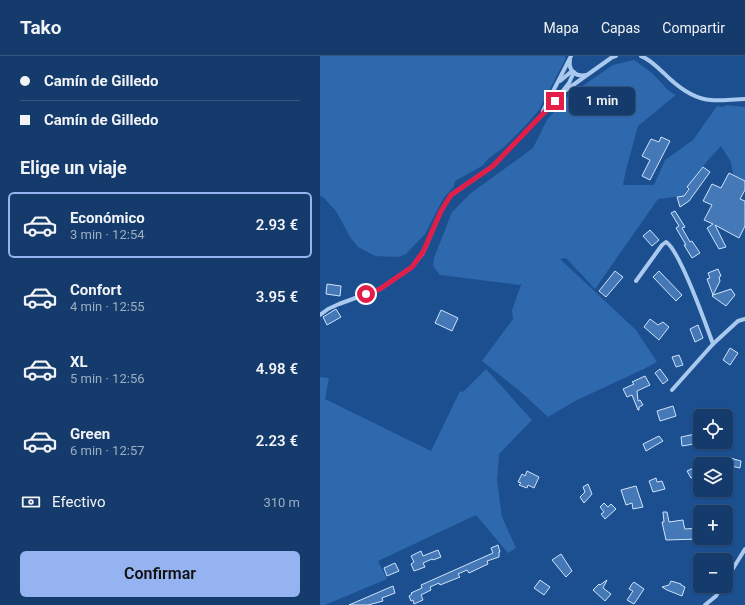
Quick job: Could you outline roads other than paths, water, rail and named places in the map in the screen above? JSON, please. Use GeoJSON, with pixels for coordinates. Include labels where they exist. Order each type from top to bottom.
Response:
{"type":"FeatureCollection","features":[{"type":"Feature","properties":{"kind":"street"},"geometry":{"type":"LineString","coordinates":[[571,56],[570,66],[573,72],[577,75],[587,75]]}},
{"type":"Feature","properties":{"kind":"street"},"geometry":{"type":"LineString","coordinates":[[541,114],[571,56]]}},
{"type":"Feature","properties":{"kind":"street"},"geometry":{"type":"LineString","coordinates":[[320,315],[339,304],[380,289],[412,267],[423,252],[441,211],[451,195],[493,166],[561,94],[616,56]]}},
{"type":"Feature","properties":{"kind":"street"},"geometry":{"type":"LineString","coordinates":[[641,56],[676,85],[694,96],[712,101],[745,99]]}},
{"type":"Feature","properties":{"kind":"street"},"geometry":{"type":"LineString","coordinates":[[556,86],[573,72]]}},
{"type":"Feature","properties":{"kind":"street"},"geometry":{"type":"LineString","coordinates":[[561,94],[569,83],[573,72]]}},
{"type":"Feature","properties":{"kind":"street"},"geometry":{"type":"LineString","coordinates":[[636,280],[662,245],[666,242],[670,245],[684,270],[713,344]]}},
{"type":"Feature","properties":{"kind":"street"},"geometry":{"type":"LineString","coordinates":[[672,390],[713,344],[738,321],[745,319]]}},
{"type":"Feature","properties":{"kind":"street"},"geometry":{"type":"LineString","coordinates":[[733,569],[745,549]]}},
{"type":"Feature","properties":{"kind":"street"},"geometry":{"type":"LineString","coordinates":[[705,605],[718,593]]}}]}
